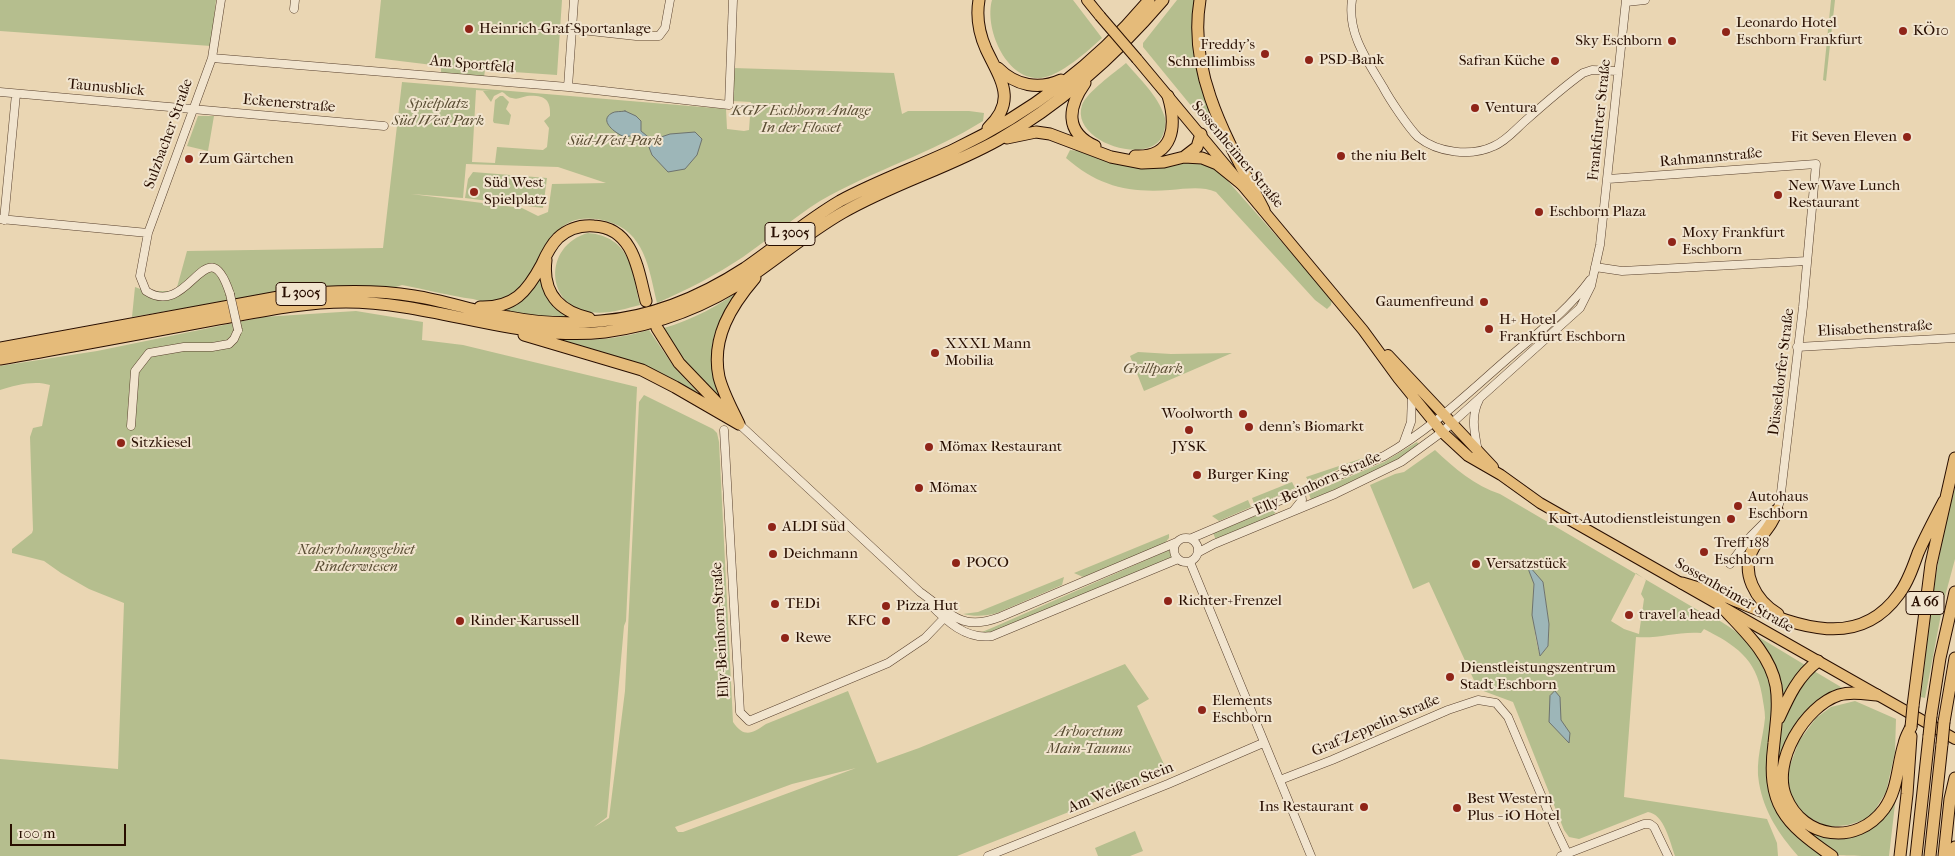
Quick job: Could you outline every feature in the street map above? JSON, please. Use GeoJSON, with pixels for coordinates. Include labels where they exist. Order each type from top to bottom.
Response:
{"type":"FeatureCollection","features":[{"type":"Feature","properties":{"kind":"highway"},"geometry":{"type":"LineString","coordinates":[[975,139],[996,121],[1004,106],[1002,81],[987,51],[981,33],[978,16],[979,0]]}},
{"type":"Feature","properties":{"kind":"highway","name":"L 3005"},"geometry":{"type":"LineString","coordinates":[[0,348],[307,293],[345,291],[415,296],[509,317],[544,322],[603,321],[652,311],[703,292],[746,267],[801,226],[840,201],[975,139],[1016,116],[1072,76],[1127,26],[1150,0]]}},
{"type":"Feature","properties":{"kind":"highway","name":"L 3005"},"geometry":{"type":"LineString","coordinates":[[0,359],[253,313],[330,302],[412,307],[525,331],[576,334],[606,332],[640,325],[681,313],[737,285],[820,226],[846,211],[998,140],[1053,103],[1092,73],[1134,33],[1163,0]]}},
{"type":"Feature","properties":{"kind":"highway"},"geometry":{"type":"LineString","coordinates":[[1200,0],[1198,24],[1201,60],[1210,99],[1225,135],[1264,210]]}},
{"type":"Feature","properties":{"kind":"highway"},"geometry":{"type":"LineString","coordinates":[[996,66],[1011,78],[1032,86],[1048,85],[1072,76]]}},
{"type":"Feature","properties":{"kind":"highway"},"geometry":{"type":"LineString","coordinates":[[1092,73],[1075,98],[1071,113],[1074,127],[1084,139],[1099,147],[1121,154],[1151,155],[1159,151],[1169,141],[1173,117],[1168,96]]}},
{"type":"Feature","properties":{"kind":"highway"},"geometry":{"type":"LineString","coordinates":[[998,140],[1043,132],[1129,162],[1164,162],[1184,157],[1195,157],[1210,160],[1226,170],[1243,185]]}},
{"type":"Feature","properties":{"kind":"highway"},"geometry":{"type":"LineString","coordinates":[[1184,157],[1194,150],[1201,134]]}},
{"type":"Feature","properties":{"kind":"highway"},"geometry":{"type":"LineString","coordinates":[[466,307],[490,308],[510,303],[527,289],[547,253],[558,238],[574,229],[592,226],[610,230],[625,241],[632,251],[646,301]]}},
{"type":"Feature","properties":{"kind":"highway"},"geometry":{"type":"LineString","coordinates":[[547,253],[545,272],[547,282],[558,303],[574,314],[603,321]]}},
{"type":"Feature","properties":{"kind":"highway"},"geometry":{"type":"LineString","coordinates":[[739,424],[723,390],[719,376],[718,350],[720,334],[735,302],[764,267]]}},
{"type":"Feature","properties":{"kind":"highway"},"geometry":{"type":"LineString","coordinates":[[494,325],[642,370],[739,424]]}},
{"type":"Feature","properties":{"kind":"highway"},"geometry":{"type":"LineString","coordinates":[[657,328],[667,347],[685,371],[739,424]]}},
{"type":"Feature","properties":{"kind":"highway","name":"A 66"},"geometry":{"type":"LineString","coordinates":[[1900,856],[1907,794],[1913,706],[1929,573],[1955,458]]}},
{"type":"Feature","properties":{"kind":"highway"},"geometry":{"type":"LineString","coordinates":[[1682,583],[1735,600],[1765,614],[1822,629],[1848,628],[1863,624],[1875,618],[1891,605],[1901,592],[1927,532],[1944,501]]}},
{"type":"Feature","properties":{"kind":"highway"},"geometry":{"type":"LineString","coordinates":[[1777,510],[1775,520],[1751,555],[1750,578],[1754,590],[1763,603],[1778,614],[1822,629]]}},
{"type":"Feature","properties":{"kind":"highway","name":"A 66"},"geometry":{"type":"LineString","coordinates":[[1916,856],[1931,716],[1940,658],[1955,592]]}},
{"type":"Feature","properties":{"kind":"highway"},"geometry":{"type":"LineString","coordinates":[[1720,605],[1748,635],[1770,667],[1776,686],[1777,722],[1772,779],[1779,806],[1796,829],[1832,856]]}},
{"type":"Feature","properties":{"kind":"highway"},"geometry":{"type":"LineString","coordinates":[[1930,856],[1944,722],[1955,658]]}},
{"type":"Feature","properties":{"kind":"highway"},"geometry":{"type":"LineString","coordinates":[[1777,722],[1796,682],[1818,661]]}},
{"type":"Feature","properties":{"kind":"highway"},"geometry":{"type":"LineString","coordinates":[[1877,695],[1847,694],[1826,701],[1809,716],[1793,738],[1784,766],[1783,780],[1785,795],[1792,809],[1801,819],[1822,830],[1845,834],[1865,827],[1874,821],[1892,794],[1900,767],[1903,745],[1911,727]]}},
{"type":"Feature","properties":{"kind":"highway"},"geometry":{"type":"LineString","coordinates":[[1944,856],[1950,799],[1955,779]]}},
{"type":"Feature","properties":{"kind":"highway"},"geometry":{"type":"LineString","coordinates":[[1954,856],[1955,847]]}},
{"type":"Feature","properties":{"kind":"main road","name":"Sossenheimer Straße"},"geometry":{"type":"LineString","coordinates":[[1088,0],[1363,330],[1442,432],[1468,456],[1501,474]]}},
{"type":"Feature","properties":{"kind":"main road","name":"Sossenheimer Straße"},"geometry":{"type":"LineString","coordinates":[[1363,330],[1478,452],[1501,474],[1540,503],[1955,739]]}},
{"type":"Feature","properties":{"kind":"street","name":"Sulzbacher Straße"},"geometry":{"type":"LineString","coordinates":[[131,426],[134,374],[138,365],[149,352],[229,344],[234,339],[238,330],[230,294],[224,276],[218,269],[213,267],[207,268],[195,276],[177,294],[170,297],[158,298],[146,291],[140,276],[148,233],[212,58],[221,0]]}},
{"type":"Feature","properties":{"kind":"street"},"geometry":{"type":"LineString","coordinates":[[294,9],[295,0]]}},
{"type":"Feature","properties":{"kind":"street"},"geometry":{"type":"LineString","coordinates":[[568,87],[574,0]]}},
{"type":"Feature","properties":{"kind":"street"},"geometry":{"type":"LineString","coordinates":[[572,29],[636,36],[659,36],[665,28],[670,0]]}},
{"type":"Feature","properties":{"kind":"street","name":"Am Sportfeld"},"geometry":{"type":"LineString","coordinates":[[212,58],[568,87],[728,105],[732,0]]}},
{"type":"Feature","properties":{"kind":"street"},"geometry":{"type":"LineString","coordinates":[[1352,0],[1350,20],[1354,33],[1364,55],[1385,91],[1414,133],[1429,144],[1439,148],[1469,152],[1495,146],[1582,73],[1592,70],[1618,71]]}},
{"type":"Feature","properties":{"kind":"street"},"geometry":{"type":"LineString","coordinates":[[1626,1],[1645,0]]}},
{"type":"Feature","properties":{"kind":"street","name":"Frankfurter Straße"},"geometry":{"type":"LineString","coordinates":[[1442,432],[1481,395],[1575,313],[1587,296],[1600,245],[1626,1]]}},
{"type":"Feature","properties":{"kind":"street","name":"Taunusblick"},"geometry":{"type":"LineString","coordinates":[[0,92],[193,110]]}},
{"type":"Feature","properties":{"kind":"street"},"geometry":{"type":"LineString","coordinates":[[16,94],[2,219],[148,233]]}},
{"type":"Feature","properties":{"kind":"street","name":"Eckenerstraße"},"geometry":{"type":"LineString","coordinates":[[193,110],[384,126]]}},
{"type":"Feature","properties":{"kind":"street","name":"Rahmannstraße"},"geometry":{"type":"LineString","coordinates":[[1608,179],[1816,164]]}},
{"type":"Feature","properties":{"kind":"street","name":"Düsseldorfer Straße"},"geometry":{"type":"LineString","coordinates":[[1777,510],[1789,428],[1816,164]]}},
{"type":"Feature","properties":{"kind":"street"},"geometry":{"type":"LineString","coordinates":[[1595,269],[1622,271],[1807,261]]}},
{"type":"Feature","properties":{"kind":"street","name":"Frankfurter Straße"},"geometry":{"type":"LineString","coordinates":[[1434,422],[1566,308],[1582,291],[1595,269]]}},
{"type":"Feature","properties":{"kind":"street","name":"Elisabethenstraße"},"geometry":{"type":"LineString","coordinates":[[1797,347],[1955,338]]}},
{"type":"Feature","properties":{"kind":"street"},"geometry":{"type":"LineString","coordinates":[[1402,446],[1411,422],[1412,395]]}},
{"type":"Feature","properties":{"kind":"street"},"geometry":{"type":"LineString","coordinates":[[1478,452],[1474,413],[1481,395]]}},
{"type":"Feature","properties":{"kind":"street","name":"Elly-Beinhorn-Straße"},"geometry":{"type":"LineString","coordinates":[[947,616],[968,623],[979,624],[990,621],[1177,542],[1182,538],[1192,538],[1384,456],[1402,446],[1434,422]]}},
{"type":"Feature","properties":{"kind":"street","name":"Elly-Beinhorn-Straße"},"geometry":{"type":"LineString","coordinates":[[739,424],[967,634],[982,637],[992,636],[1178,559]]}},
{"type":"Feature","properties":{"kind":"street","name":"Elly-Beinhorn-Straße"},"geometry":{"type":"LineString","coordinates":[[724,430],[739,703],[742,716],[749,721],[888,664],[912,648],[947,616]]}},
{"type":"Feature","properties":{"kind":"street","name":"Elly-Beinhorn-Straße"},"geometry":{"type":"LineString","coordinates":[[1190,562],[1196,558],[1199,552],[1214,544],[1374,477],[1401,462],[1442,432]]}},
{"type":"Feature","properties":{"kind":"street"},"geometry":{"type":"LineString","coordinates":[[1290,513],[1300,504],[1303,496],[1301,492]]}},
{"type":"Feature","properties":{"kind":"street"},"geometry":{"type":"LineString","coordinates":[[1730,564],[1751,536],[1777,510]]}},
{"type":"Feature","properties":{"kind":"street"},"geometry":{"type":"LineString","coordinates":[[1192,538],[1197,542],[1199,552]]}},
{"type":"Feature","properties":{"kind":"street"},"geometry":{"type":"LineString","coordinates":[[1177,542],[1174,552],[1178,559],[1190,562],[1311,856]]}},
{"type":"Feature","properties":{"kind":"street","name":"Graf-Zeppelin-Straße"},"geometry":{"type":"LineString","coordinates":[[1280,780],[1332,760],[1448,710],[1478,700],[1486,700],[1496,703],[1508,717],[1564,855]]}},
{"type":"Feature","properties":{"kind":"street","name":"Am Weißen Stein"},"geometry":{"type":"LineString","coordinates":[[988,856],[1168,784],[1263,743]]}},
{"type":"Feature","properties":{"kind":"street"},"geometry":{"type":"LineString","coordinates":[[1564,855],[1644,824],[1650,824],[1654,827],[1668,856]]}},
{"type":"Feature","properties":{"kind":"green space"},"geometry":{"type":"Polygon","coordinates":[[[0,0],[216,0],[211,46],[0,31],[0,0]]]}},
{"type":"Feature","properties":{"kind":"green space","name":"Heinrich-Graf-Sportanlage"},"geometry":{"type":"Polygon","coordinates":[[[381,0],[562,0],[557,75],[485,70],[484,77],[441,73],[441,66],[375,58],[381,0]]]}},
{"type":"Feature","properties":{"kind":"green space"},"geometry":{"type":"Polygon","coordinates":[[[992,0],[1073,0],[1102,38],[1057,73],[1041,78],[1029,77],[1017,71],[1000,51],[991,24],[992,0]]]}},
{"type":"Feature","properties":{"kind":"green space"},"geometry":{"type":"Polygon","coordinates":[[[1177,0],[1195,0],[1196,62],[1206,101],[1223,138],[1220,141],[1143,47],[1143,43],[1177,0]]]}},
{"type":"Feature","properties":{"kind":"green space"},"geometry":{"type":"Polygon","coordinates":[[[1831,0],[1835,0],[1826,81],[1823,80],[1831,0]]]}},
{"type":"Feature","properties":{"kind":"green space"},"geometry":{"type":"Polygon","coordinates":[[[1126,63],[1153,94],[1165,118],[1162,137],[1153,145],[1141,149],[1126,149],[1098,139],[1087,129],[1081,118],[1082,105],[1089,94],[1126,63]]]}},
{"type":"Feature","properties":{"kind":"green space"},"geometry":{"type":"Polygon","coordinates":[[[733,68],[894,73],[902,114],[908,111],[969,111],[984,113],[983,121],[943,143],[860,180],[820,201],[733,264],[657,303],[648,265],[637,242],[629,233],[619,226],[606,221],[582,219],[565,225],[553,236],[525,283],[513,295],[496,302],[482,301],[402,285],[393,288],[333,286],[307,291],[268,294],[132,317],[135,287],[146,291],[176,291],[187,251],[383,248],[402,82],[726,109],[727,129],[749,130],[751,102],[732,101],[733,68]],[[476,90],[472,162],[495,163],[497,147],[543,150],[547,147],[549,128],[544,121],[550,116],[550,110],[545,99],[538,96],[527,96],[514,99],[502,92],[494,96],[491,102],[483,91],[490,91],[476,90]],[[466,164],[463,198],[411,194],[522,208],[538,216],[548,212],[552,184],[606,183],[558,167],[466,164]]]}},
{"type":"Feature","properties":{"kind":"green space"},"geometry":{"type":"Polygon","coordinates":[[[503,96],[509,102],[506,109],[511,115],[509,125],[494,123],[493,121],[495,100],[503,96]]]}},
{"type":"Feature","properties":{"kind":"green space"},"geometry":{"type":"Polygon","coordinates":[[[198,116],[214,116],[208,151],[187,146],[198,116]]]}},
{"type":"Feature","properties":{"kind":"green space"},"geometry":{"type":"Polygon","coordinates":[[[1070,150],[1124,165],[1199,162],[1219,171],[1332,299],[1331,305],[1327,309],[1315,300],[1216,192],[1200,188],[1155,191],[1114,186],[1078,168],[1066,158],[1070,150]]]}},
{"type":"Feature","properties":{"kind":"green space"},"geometry":{"type":"Polygon","coordinates":[[[473,172],[547,178],[543,208],[465,198],[468,179],[473,172]]]}},
{"type":"Feature","properties":{"kind":"green space"},"geometry":{"type":"Polygon","coordinates":[[[588,233],[613,241],[621,249],[631,268],[640,305],[596,313],[575,308],[565,299],[558,288],[555,276],[557,262],[563,250],[573,240],[588,233]]]}},
{"type":"Feature","properties":{"kind":"green space"},"geometry":{"type":"Polygon","coordinates":[[[543,270],[544,287],[548,300],[557,309],[572,317],[548,317],[490,310],[508,307],[543,270]]]}},
{"type":"Feature","properties":{"kind":"green space"},"geometry":{"type":"Polygon","coordinates":[[[743,288],[722,316],[717,327],[712,349],[714,373],[727,406],[684,360],[664,328],[685,321],[705,311],[743,288]]]}},
{"type":"Feature","properties":{"kind":"green space"},"geometry":{"type":"Polygon","coordinates":[[[356,311],[423,322],[422,340],[463,345],[637,387],[626,621],[624,626],[607,817],[594,827],[609,818],[625,691],[639,402],[644,395],[713,429],[717,433],[733,722],[741,730],[748,733],[752,732],[766,724],[848,691],[877,763],[919,748],[1125,664],[1149,699],[1137,706],[1168,773],[957,856],[0,856],[0,759],[118,769],[124,603],[89,589],[44,561],[12,553],[12,549],[32,533],[33,530],[30,437],[33,428],[42,426],[50,385],[32,383],[0,390],[0,366],[97,351],[263,317],[356,311]],[[856,768],[792,784],[675,827],[678,832],[683,832],[856,768]]]}},
{"type":"Feature","properties":{"kind":"green space"},"geometry":{"type":"Polygon","coordinates":[[[649,330],[674,367],[702,397],[554,339],[602,339],[649,330]]]}},
{"type":"Feature","properties":{"kind":"green space","name":"Grillpark"},"geometry":{"type":"Polygon","coordinates":[[[1138,352],[1171,354],[1232,353],[1144,391],[1130,356],[1138,352]]]}},
{"type":"Feature","properties":{"kind":"green space"},"geometry":{"type":"Polygon","coordinates":[[[1417,442],[1420,446],[1397,460],[1311,500],[1309,494],[1384,462],[1417,442]]]}},
{"type":"Feature","properties":{"kind":"green space"},"geometry":{"type":"Polygon","coordinates":[[[1435,450],[1457,470],[1473,481],[1500,494],[1636,574],[1611,621],[1624,629],[1639,634],[1644,599],[1641,594],[1646,580],[1643,578],[1716,619],[1740,635],[1759,656],[1766,668],[1770,683],[1772,712],[1768,777],[1770,793],[1775,808],[1783,822],[1794,833],[1825,856],[1798,856],[1773,822],[1761,794],[1758,775],[1765,718],[1759,682],[1755,671],[1742,654],[1725,641],[1704,629],[1701,633],[1636,637],[1624,797],[1767,819],[1777,843],[1778,856],[1675,856],[1662,823],[1654,814],[1648,812],[1579,839],[1569,837],[1564,830],[1513,702],[1478,689],[1429,582],[1413,589],[1370,485],[1404,472],[1435,450]],[[1543,582],[1534,584],[1533,593],[1534,629],[1540,656],[1548,646],[1549,624],[1543,582]]]}},
{"type":"Feature","properties":{"kind":"green space"},"geometry":{"type":"Polygon","coordinates":[[[1369,456],[1309,482],[1306,477],[1369,456]]]}},
{"type":"Feature","properties":{"kind":"green space"},"geometry":{"type":"Polygon","coordinates":[[[1292,482],[1295,488],[1255,506],[1252,498],[1292,482]]]}},
{"type":"Feature","properties":{"kind":"green space"},"geometry":{"type":"Polygon","coordinates":[[[1955,488],[1955,559],[1943,604],[1925,698],[1921,697],[1934,592],[1942,540],[1955,488]]]}},
{"type":"Feature","properties":{"kind":"green space"},"geometry":{"type":"Polygon","coordinates":[[[1248,500],[1251,507],[1219,521],[1212,516],[1248,500]]]}},
{"type":"Feature","properties":{"kind":"green space"},"geometry":{"type":"Polygon","coordinates":[[[1276,509],[1274,516],[1216,540],[1213,533],[1276,509]]]}},
{"type":"Feature","properties":{"kind":"green space"},"geometry":{"type":"Polygon","coordinates":[[[1169,534],[1169,538],[1164,544],[1083,577],[1074,573],[1169,534]]]}},
{"type":"Feature","properties":{"kind":"green space"},"geometry":{"type":"Polygon","coordinates":[[[1169,550],[1172,558],[992,633],[981,635],[971,632],[982,632],[1169,550]]]}},
{"type":"Feature","properties":{"kind":"green space"},"geometry":{"type":"Polygon","coordinates":[[[1064,577],[1062,585],[997,613],[980,616],[963,614],[978,612],[1064,577]]]}},
{"type":"Feature","properties":{"kind":"green space"},"geometry":{"type":"Polygon","coordinates":[[[1757,636],[1805,665],[1796,674],[1781,701],[1755,638],[1757,636]]]}},
{"type":"Feature","properties":{"kind":"green space"},"geometry":{"type":"Polygon","coordinates":[[[1814,671],[1846,690],[1821,701],[1808,712],[1797,726],[1792,734],[1781,765],[1782,790],[1793,809],[1810,822],[1831,828],[1854,827],[1875,819],[1892,803],[1895,804],[1889,856],[1837,855],[1820,845],[1803,830],[1782,805],[1779,797],[1776,767],[1782,728],[1787,708],[1794,692],[1803,679],[1814,671]]]}},
{"type":"Feature","properties":{"kind":"green space"},"geometry":{"type":"Polygon","coordinates":[[[1855,701],[1896,719],[1895,752],[1886,792],[1870,818],[1848,825],[1828,827],[1804,815],[1789,794],[1788,771],[1799,741],[1816,718],[1831,707],[1855,701]]]}},
{"type":"Feature","properties":{"kind":"green space"},"geometry":{"type":"Polygon","coordinates":[[[1135,831],[1143,851],[1130,856],[1098,856],[1095,848],[1135,831]]]}},
{"type":"Feature","properties":{"kind":"water"},"geometry":{"type":"Polygon","coordinates":[[[625,111],[636,116],[641,121],[641,131],[652,140],[670,134],[695,132],[702,139],[697,155],[685,169],[668,172],[652,155],[647,142],[635,135],[622,136],[610,127],[607,120],[608,116],[613,112],[625,111]]]}},
{"type":"Feature","properties":{"kind":"water"},"geometry":{"type":"Polygon","coordinates":[[[1530,567],[1543,582],[1549,624],[1548,646],[1540,656],[1532,615],[1534,584],[1529,571],[1530,567]]]}},
{"type":"Feature","properties":{"kind":"water"},"geometry":{"type":"Polygon","coordinates":[[[1555,691],[1560,697],[1561,720],[1570,733],[1569,743],[1549,722],[1550,696],[1555,691]]]}},
{"type":"Feature","properties":{"kind":"place","name":"Heinrich-Graf-Sportanlage"},"geometry":{"type":"Point","coordinates":[469,29]}},
{"type":"Feature","properties":{"kind":"place","name":"KÖ10"},"geometry":{"type":"Point","coordinates":[1903,31]}},
{"type":"Feature","properties":{"kind":"place","name":"Leonardo Hotel Eschborn Frankfurt"},"geometry":{"type":"Point","coordinates":[1726,32]}},
{"type":"Feature","properties":{"kind":"place","name":"Sky Eschborn"},"geometry":{"type":"Point","coordinates":[1672,41]}},
{"type":"Feature","properties":{"kind":"place","name":"Freddy's Schnellimbiss"},"geometry":{"type":"Point","coordinates":[1265,54]}},
{"type":"Feature","properties":{"kind":"place","name":"PSD-Bank"},"geometry":{"type":"Point","coordinates":[1309,60]}},
{"type":"Feature","properties":{"kind":"place","name":"Safran Küche"},"geometry":{"type":"Point","coordinates":[1555,61]}},
{"type":"Feature","properties":{"kind":"place","name":"Ventura"},"geometry":{"type":"Point","coordinates":[1475,108]}},
{"type":"Feature","properties":{"kind":"place","name":"Fit Seven Eleven"},"geometry":{"type":"Point","coordinates":[1907,137]}},
{"type":"Feature","properties":{"kind":"place","name":"the niu Belt"},"geometry":{"type":"Point","coordinates":[1341,156]}},
{"type":"Feature","properties":{"kind":"place","name":"Zum Gärtchen"},"geometry":{"type":"Point","coordinates":[189,159]}},
{"type":"Feature","properties":{"kind":"place","name":"Süd West Spielplatz"},"geometry":{"type":"Point","coordinates":[474,192]}},
{"type":"Feature","properties":{"kind":"place","name":"New Wave Lunch Restaurant"},"geometry":{"type":"Point","coordinates":[1778,195]}},
{"type":"Feature","properties":{"kind":"place","name":"Eschborn Plaza"},"geometry":{"type":"Point","coordinates":[1539,212]}},
{"type":"Feature","properties":{"kind":"place","name":"Moxy Frankfurt Eschborn"},"geometry":{"type":"Point","coordinates":[1672,242]}},
{"type":"Feature","properties":{"kind":"place","name":"Gaumenfreund"},"geometry":{"type":"Point","coordinates":[1484,302]}},
{"type":"Feature","properties":{"kind":"place","name":"H+ Hotel Frankfurt Eschborn"},"geometry":{"type":"Point","coordinates":[1489,329]}},
{"type":"Feature","properties":{"kind":"place","name":"XXXL Mann Mobilia"},"geometry":{"type":"Point","coordinates":[935,353]}},
{"type":"Feature","properties":{"kind":"place","name":"Woolworth"},"geometry":{"type":"Point","coordinates":[1243,414]}},
{"type":"Feature","properties":{"kind":"place","name":"denn's Biomarkt"},"geometry":{"type":"Point","coordinates":[1249,427]}},
{"type":"Feature","properties":{"kind":"place","name":"JYSK"},"geometry":{"type":"Point","coordinates":[1189,430]}},
{"type":"Feature","properties":{"kind":"place","name":"Sitzkiesel"},"geometry":{"type":"Point","coordinates":[121,443]}},
{"type":"Feature","properties":{"kind":"place","name":"Mömax Restaurant"},"geometry":{"type":"Point","coordinates":[929,447]}},
{"type":"Feature","properties":{"kind":"place","name":"Burger King"},"geometry":{"type":"Point","coordinates":[1197,475]}},
{"type":"Feature","properties":{"kind":"place","name":"Mömax"},"geometry":{"type":"Point","coordinates":[919,488]}},
{"type":"Feature","properties":{"kind":"place","name":"Autohaus Eschborn"},"geometry":{"type":"Point","coordinates":[1738,506]}},
{"type":"Feature","properties":{"kind":"place","name":"Kurt Autodienstleistungen"},"geometry":{"type":"Point","coordinates":[1731,519]}},
{"type":"Feature","properties":{"kind":"place","name":"ALDI Süd"},"geometry":{"type":"Point","coordinates":[772,527]}},
{"type":"Feature","properties":{"kind":"place","name":"Treff 188 Eschborn"},"geometry":{"type":"Point","coordinates":[1704,552]}},
{"type":"Feature","properties":{"kind":"place","name":"Deichmann"},"geometry":{"type":"Point","coordinates":[773,554]}},
{"type":"Feature","properties":{"kind":"place","name":"POCO"},"geometry":{"type":"Point","coordinates":[956,563]}},
{"type":"Feature","properties":{"kind":"place","name":"Versatzstück"},"geometry":{"type":"Point","coordinates":[1476,564]}},
{"type":"Feature","properties":{"kind":"place","name":"Richter+Frenzel"},"geometry":{"type":"Point","coordinates":[1168,601]}},
{"type":"Feature","properties":{"kind":"place","name":"TEDi"},"geometry":{"type":"Point","coordinates":[775,604]}},
{"type":"Feature","properties":{"kind":"place","name":"Pizza Hut"},"geometry":{"type":"Point","coordinates":[886,606]}},
{"type":"Feature","properties":{"kind":"place","name":"travel a head"},"geometry":{"type":"Point","coordinates":[1629,615]}},
{"type":"Feature","properties":{"kind":"place","name":"Rinder-Karussell"},"geometry":{"type":"Point","coordinates":[460,621]}},
{"type":"Feature","properties":{"kind":"place","name":"KFC"},"geometry":{"type":"Point","coordinates":[886,621]}},
{"type":"Feature","properties":{"kind":"place","name":"Rewe"},"geometry":{"type":"Point","coordinates":[785,638]}},
{"type":"Feature","properties":{"kind":"place","name":"Dienstleistungszentrum Stadt Eschborn"},"geometry":{"type":"Point","coordinates":[1450,677]}},
{"type":"Feature","properties":{"kind":"place","name":"Elements Eschborn"},"geometry":{"type":"Point","coordinates":[1202,710]}},
{"type":"Feature","properties":{"kind":"place","name":"Ins Restaurant"},"geometry":{"type":"Point","coordinates":[1364,807]}},
{"type":"Feature","properties":{"kind":"place","name":"Best Western Plus - iO Hotel"},"geometry":{"type":"Point","coordinates":[1457,808]}},
{"type":"Feature","properties":{"kind":"park label","name":"Spielplatz Süd West Park"},"geometry":{"type":"Point","coordinates":[438,112]}},
{"type":"Feature","properties":{"kind":"park label","name":"KGV Eschborn Anlage In der Flosset"},"geometry":{"type":"Point","coordinates":[801,120]}},
{"type":"Feature","properties":{"kind":"park label","name":"Süd-West-Park"},"geometry":{"type":"Point","coordinates":[615,141]}},
{"type":"Feature","properties":{"kind":"park label","name":"Naherholungsgebiet Rinderwiesen"},"geometry":{"type":"Point","coordinates":[356,558]}},
{"type":"Feature","properties":{"kind":"park label","name":"Arboretum Main-Taunus"},"geometry":{"type":"Point","coordinates":[1089,740]}}]}
